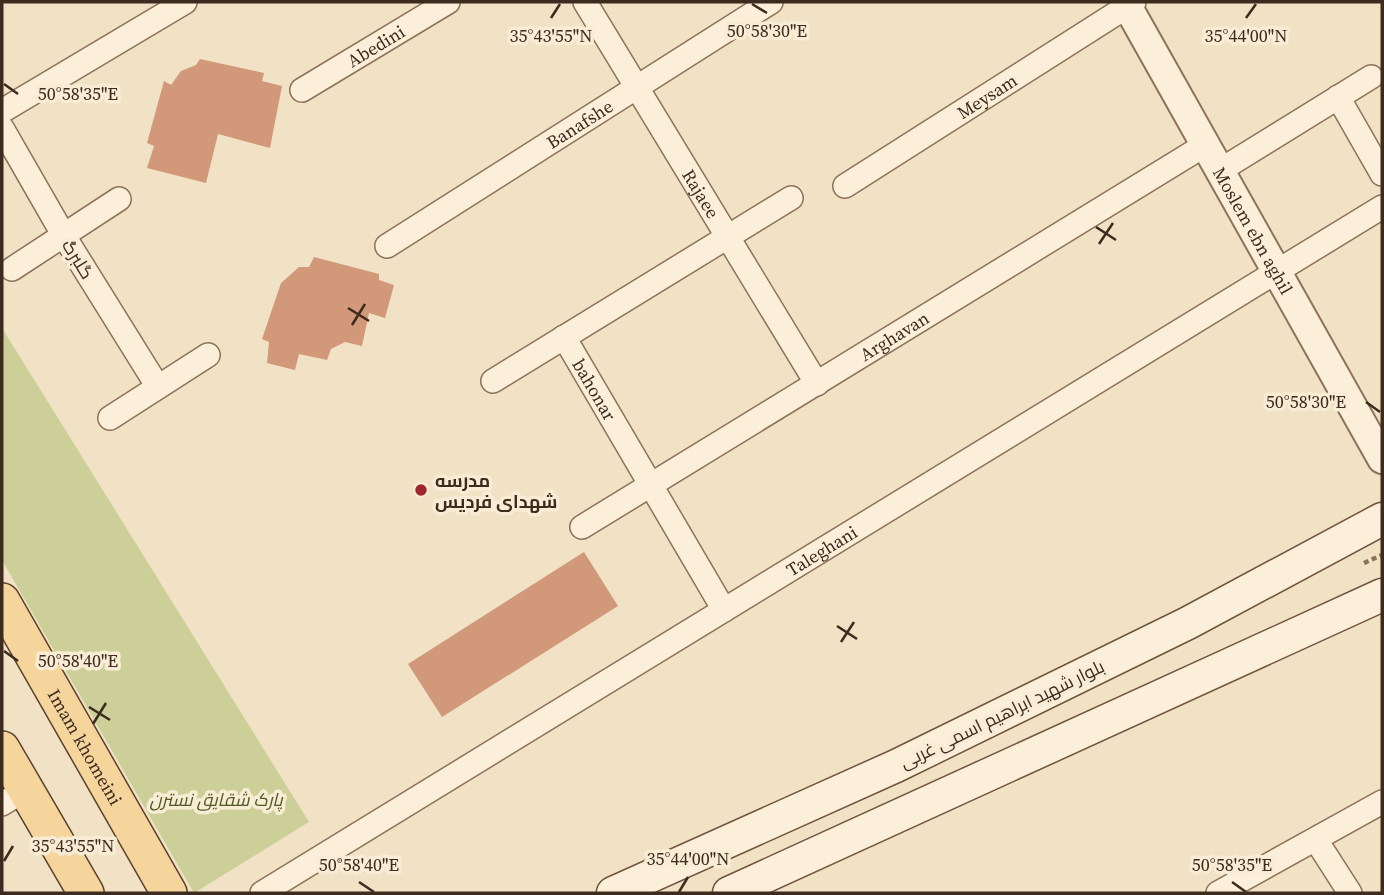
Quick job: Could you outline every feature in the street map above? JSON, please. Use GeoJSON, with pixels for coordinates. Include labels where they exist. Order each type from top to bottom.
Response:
{"type":"FeatureCollection","features":[{"type":"Feature","properties":{"kind":"main road","name":"بلوار شهید ابراهیم اسمی غربی"},"geometry":{"type":"LineString","coordinates":[[614,893],[920,754],[1188,623],[1382,519]]}},
{"type":"Feature","properties":{"kind":"main road"},"geometry":{"type":"LineString","coordinates":[[729,893],[1382,595]]}},
{"type":"Feature","properties":{"kind":"main road","name":"Imam khomeini"},"geometry":{"type":"LineString","coordinates":[[2,601],[169,893]]}},
{"type":"Feature","properties":{"kind":"main road"},"geometry":{"type":"LineString","coordinates":[[2,750],[14,797],[86,893]]}},
{"type":"Feature","properties":{"kind":"street"},"geometry":{"type":"LineString","coordinates":[[2,111],[185,2]]}},
{"type":"Feature","properties":{"kind":"street","name":"Abedini"},"geometry":{"type":"LineString","coordinates":[[302,90],[448,2]]}},
{"type":"Feature","properties":{"kind":"street","name":"Rajaee"},"geometry":{"type":"LineString","coordinates":[[585,2],[639,86],[817,384]]}},
{"type":"Feature","properties":{"kind":"street","name":"Banafshe"},"geometry":{"type":"LineString","coordinates":[[387,246],[771,2]]}},
{"type":"Feature","properties":{"kind":"street","name":"Moslem ebn aghil"},"geometry":{"type":"LineString","coordinates":[[1128,3],[1382,459]]}},
{"type":"Feature","properties":{"kind":"street","name":"Meysam"},"geometry":{"type":"LineString","coordinates":[[845,186],[1128,3]]}},
{"type":"Feature","properties":{"kind":"street"},"geometry":{"type":"LineString","coordinates":[[1219,170],[1371,77]]}},
{"type":"Feature","properties":{"kind":"street"},"geometry":{"type":"LineString","coordinates":[[1338,97],[1382,174]]}},
{"type":"Feature","properties":{"kind":"street","name":"گلبرگ"},"geometry":{"type":"LineString","coordinates":[[2,128],[64,236],[158,387]]}},
{"type":"Feature","properties":{"kind":"street","name":"Arghavan"},"geometry":{"type":"LineString","coordinates":[[582,527],[1205,145]]}},
{"type":"Feature","properties":{"kind":"street"},"geometry":{"type":"LineString","coordinates":[[494,381],[791,198]]}},
{"type":"Feature","properties":{"kind":"street"},"geometry":{"type":"LineString","coordinates":[[12,269],[120,199]]}},
{"type":"Feature","properties":{"kind":"street","name":"Taleghani"},"geometry":{"type":"LineString","coordinates":[[262,893],[1382,207]]}},
{"type":"Feature","properties":{"kind":"street","name":"bahonar"},"geometry":{"type":"LineString","coordinates":[[564,337],[724,610]]}},
{"type":"Feature","properties":{"kind":"street"},"geometry":{"type":"LineString","coordinates":[[110,418],[208,355]]}},
{"type":"Feature","properties":{"kind":"street"},"geometry":{"type":"LineString","coordinates":[[1218,893],[1382,802]]}},
{"type":"Feature","properties":{"kind":"street"},"geometry":{"type":"LineString","coordinates":[[1316,840],[1350,893]]}},
{"type":"Feature","properties":{"kind":"green space","name":"پارک شقایق نسترن"},"geometry":{"type":"Polygon","coordinates":[[[2,328],[309,822],[194,893],[2,560],[2,328]]]}},
{"type":"Feature","properties":{"kind":"building"},"geometry":{"type":"Polygon","coordinates":[[[200,59],[264,73],[262,81],[282,86],[270,148],[218,134],[206,183],[147,168],[154,146],[147,143],[164,81],[171,85],[181,71],[196,65],[200,59]]]}},
{"type":"Feature","properties":{"kind":"building"},"geometry":{"type":"Polygon","coordinates":[[[314,257],[379,274],[379,280],[394,285],[385,318],[369,313],[362,346],[345,342],[331,349],[327,360],[299,354],[295,370],[267,363],[269,342],[262,339],[281,283],[299,267],[309,267],[314,257]]]}},
{"type":"Feature","properties":{"kind":"building"},"geometry":{"type":"Polygon","coordinates":[[[584,552],[618,606],[442,717],[408,664],[584,552]]]}},
{"type":"Feature","properties":{"kind":"place","name":"مدرسه شهدای فردیس"},"geometry":{"type":"Point","coordinates":[421,490]}}]}
